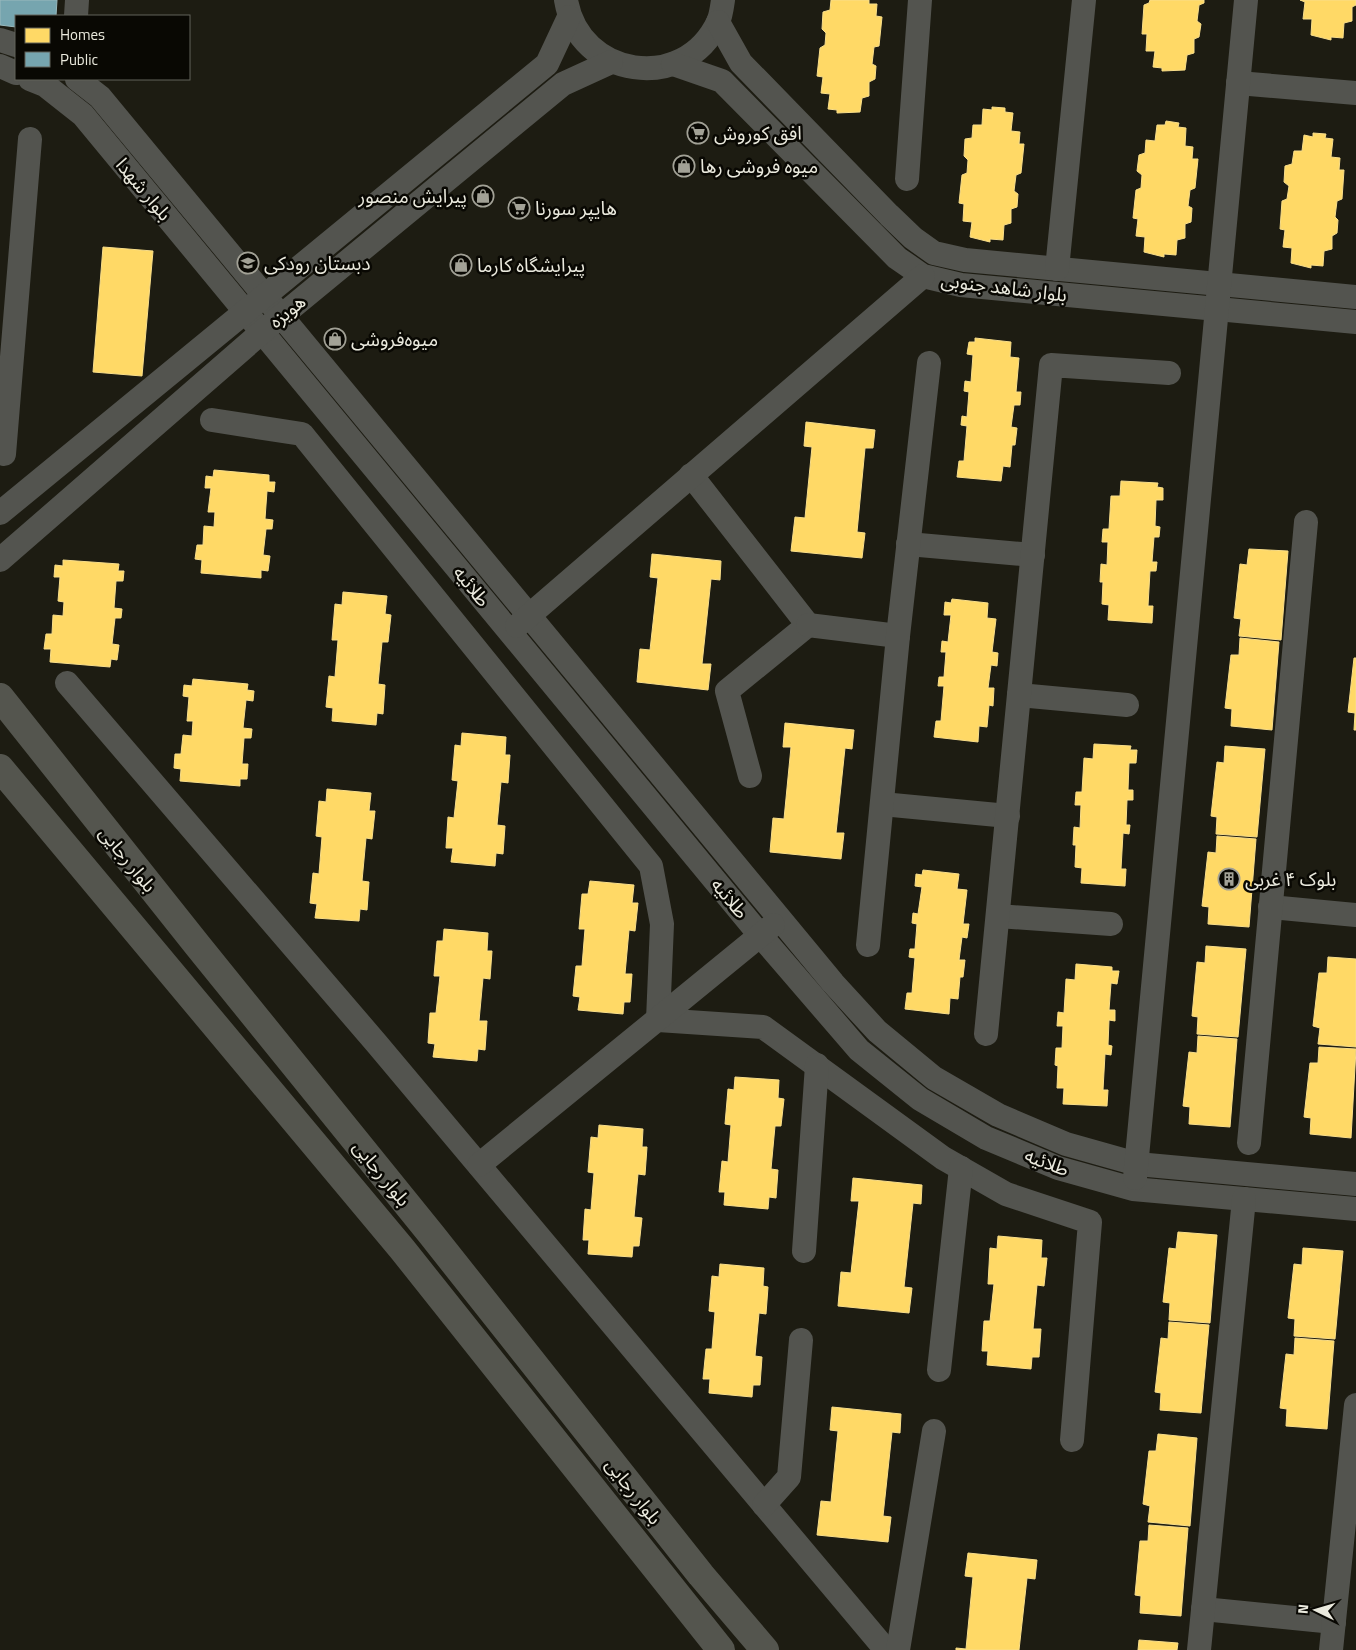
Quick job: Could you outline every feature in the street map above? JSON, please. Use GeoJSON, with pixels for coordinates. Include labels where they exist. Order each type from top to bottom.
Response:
{"type":"FeatureCollection","features":[{"type":"Feature","properties":{"kind":"main road","name":"بلوار رجایی"},"geometry":{"type":"LineString","coordinates":[[0,697],[179,923],[431,1234],[701,1575],[765,1650]]}},
{"type":"Feature","properties":{"kind":"main road","name":"بلوار رجایی"},"geometry":{"type":"LineString","coordinates":[[0,768],[402,1249],[721,1650]]}},
{"type":"Feature","properties":{"kind":"street"},"geometry":{"type":"LineString","coordinates":[[76,15],[77,0]]}},
{"type":"Feature","properties":{"kind":"street"},"geometry":{"type":"LineString","coordinates":[[907,179],[920,0]]}},
{"type":"Feature","properties":{"kind":"street"},"geometry":{"type":"LineString","coordinates":[[1057,268],[1084,0]]}},
{"type":"Feature","properties":{"kind":"street"},"geometry":{"type":"LineString","coordinates":[[1133,1189],[1137,1164],[1246,0]]}},
{"type":"Feature","properties":{"kind":"street"},"geometry":{"type":"LineString","coordinates":[[568,8],[586,44],[611,62],[642,69],[673,64],[700,48],[721,11]]}},
{"type":"Feature","properties":{"kind":"street","name":"هویزه"},"geometry":{"type":"LineString","coordinates":[[0,513],[547,64],[568,8]]}},
{"type":"Feature","properties":{"kind":"street","name":"بلوار شاهد جنوبی"},"geometry":{"type":"LineString","coordinates":[[721,11],[740,63],[913,238],[934,252],[965,260],[1356,296]]}},
{"type":"Feature","properties":{"kind":"street"},"geometry":{"type":"LineString","coordinates":[[0,40],[15,45]]}},
{"type":"Feature","properties":{"kind":"street","name":"هویزه"},"geometry":{"type":"LineString","coordinates":[[0,560],[262,332],[563,84],[611,62]]}},
{"type":"Feature","properties":{"kind":"street","name":"بلوار شاهد جنوبی"},"geometry":{"type":"LineString","coordinates":[[673,64],[722,81],[871,233],[897,258],[923,276],[961,285],[1356,322]]}},
{"type":"Feature","properties":{"kind":"street"},"geometry":{"type":"LineString","coordinates":[[0,66],[15,73]]}},
{"type":"Feature","properties":{"kind":"street","name":"بلوار شهدا"},"geometry":{"type":"LineString","coordinates":[[79,80],[100,97],[281,316]]}},
{"type":"Feature","properties":{"kind":"street","name":"بلوار شهدا"},"geometry":{"type":"LineString","coordinates":[[41,81],[83,115],[262,332]]}},
{"type":"Feature","properties":{"kind":"street"},"geometry":{"type":"LineString","coordinates":[[1238,83],[1356,93]]}},
{"type":"Feature","properties":{"kind":"street"},"geometry":{"type":"LineString","coordinates":[[4,454],[8,317],[30,139]]}},
{"type":"Feature","properties":{"kind":"street"},"geometry":{"type":"LineString","coordinates":[[227,290],[232,292],[243,289],[247,280],[246,274]]}},
{"type":"Feature","properties":{"kind":"street"},"geometry":{"type":"LineString","coordinates":[[511,633],[528,615],[923,276]]}},
{"type":"Feature","properties":{"kind":"street","name":"طلائیه"},"geometry":{"type":"LineString","coordinates":[[281,316],[780,919],[877,1032],[934,1078],[998,1115],[1066,1144],[1137,1164],[1356,1184]]}},
{"type":"Feature","properties":{"kind":"street","name":"طلائیه"},"geometry":{"type":"LineString","coordinates":[[262,332],[760,935],[859,1050],[920,1099],[986,1138],[1058,1168],[1133,1189],[1356,1209]]}},
{"type":"Feature","properties":{"kind":"street"},"geometry":{"type":"LineString","coordinates":[[285,359],[284,352],[287,345],[301,342],[307,347]]}},
{"type":"Feature","properties":{"kind":"street"},"geometry":{"type":"LineString","coordinates":[[868,945],[898,636],[929,362]]}},
{"type":"Feature","properties":{"kind":"street"},"geometry":{"type":"LineString","coordinates":[[986,1034],[1052,365],[1169,373]]}},
{"type":"Feature","properties":{"kind":"street"},"geometry":{"type":"LineString","coordinates":[[212,420],[302,434],[651,866],[662,924],[658,1020]]}},
{"type":"Feature","properties":{"kind":"street"},"geometry":{"type":"LineString","coordinates":[[691,475],[808,625],[898,636]]}},
{"type":"Feature","properties":{"kind":"street"},"geometry":{"type":"LineString","coordinates":[[1249,1143],[1306,522]]}},
{"type":"Feature","properties":{"kind":"street"},"geometry":{"type":"LineString","coordinates":[[908,544],[1033,555]]}},
{"type":"Feature","properties":{"kind":"street"},"geometry":{"type":"LineString","coordinates":[[750,776],[727,691],[808,625]]}},
{"type":"Feature","properties":{"kind":"street"},"geometry":{"type":"LineString","coordinates":[[67,683],[479,1165],[886,1650]]}},
{"type":"Feature","properties":{"kind":"street"},"geometry":{"type":"LineString","coordinates":[[1019,695],[1127,705]]}},
{"type":"Feature","properties":{"kind":"street"},"geometry":{"type":"LineString","coordinates":[[882,804],[1008,816]]}},
{"type":"Feature","properties":{"kind":"street"},"geometry":{"type":"LineString","coordinates":[[1270,907],[1356,915]]}},
{"type":"Feature","properties":{"kind":"street"},"geometry":{"type":"LineString","coordinates":[[998,916],[1111,924]]}},
{"type":"Feature","properties":{"kind":"street"},"geometry":{"type":"LineString","coordinates":[[479,1165],[780,919]]}},
{"type":"Feature","properties":{"kind":"street"},"geometry":{"type":"LineString","coordinates":[[658,1020],[763,1027],[943,1158],[1006,1194],[1090,1222],[1072,1440]]}},
{"type":"Feature","properties":{"kind":"street"},"geometry":{"type":"LineString","coordinates":[[804,1251],[817,1065]]}},
{"type":"Feature","properties":{"kind":"street"},"geometry":{"type":"LineString","coordinates":[[939,1370],[961,1168]]}},
{"type":"Feature","properties":{"kind":"street"},"geometry":{"type":"LineString","coordinates":[[1199,1650],[1244,1199]]}},
{"type":"Feature","properties":{"kind":"street"},"geometry":{"type":"LineString","coordinates":[[764,1505],[789,1477],[802,1340]]}},
{"type":"Feature","properties":{"kind":"street"},"geometry":{"type":"LineString","coordinates":[[1332,1650],[1356,1405]]}},
{"type":"Feature","properties":{"kind":"street"},"geometry":{"type":"LineString","coordinates":[[898,1650],[934,1431]]}},
{"type":"Feature","properties":{"kind":"street"},"geometry":{"type":"LineString","coordinates":[[1203,1609],[1334,1622]]}},
{"type":"Feature","properties":{"kind":"building: Homes"},"geometry":{"type":"Polygon","coordinates":[[[831,0],[869,0],[869,4],[877,4],[876,16],[882,17],[879,46],[874,47],[872,64],[876,66],[875,79],[869,82],[869,96],[862,98],[860,112],[837,113],[837,110],[828,109],[830,94],[821,93],[823,77],[817,76],[820,48],[825,45],[826,33],[822,29],[823,12],[830,10],[831,0]]]}},
{"type":"Feature","properties":{"kind":"building: Homes"},"geometry":{"type":"Polygon","coordinates":[[[1150,0],[1204,0],[1204,3],[1199,5],[1197,21],[1201,24],[1199,37],[1194,39],[1194,53],[1187,55],[1185,70],[1162,71],[1162,68],[1153,67],[1155,51],[1146,51],[1147,34],[1142,34],[1144,5],[1149,3],[1150,0]]]}},
{"type":"Feature","properties":{"kind":"building: Homes"},"geometry":{"type":"Polygon","coordinates":[[[1300,0],[1356,0],[1356,5],[1352,7],[1352,21],[1344,23],[1343,38],[1331,37],[1331,40],[1311,35],[1312,19],[1303,19],[1305,2],[1300,0]]]}},
{"type":"Feature","properties":{"kind":"building: Homes"},"geometry":{"type":"Polygon","coordinates":[[[992,107],[1005,108],[1005,112],[1013,113],[1011,131],[1020,132],[1019,144],[1024,144],[1021,173],[1016,175],[1014,191],[1018,194],[1017,207],[1011,209],[1011,223],[1004,225],[1003,240],[990,239],[990,242],[970,237],[972,222],[963,221],[964,204],[959,203],[962,175],[967,173],[968,160],[964,156],[965,139],[972,138],[973,125],[982,125],[983,109],[992,110],[992,107]]]}},
{"type":"Feature","properties":{"kind":"building: Homes"},"geometry":{"type":"Polygon","coordinates":[[[1166,121],[1179,123],[1178,127],[1186,128],[1185,146],[1193,147],[1192,159],[1198,159],[1195,188],[1190,190],[1188,206],[1192,208],[1191,222],[1185,224],[1185,238],[1177,240],[1176,255],[1164,254],[1164,257],[1144,252],[1145,237],[1136,236],[1138,219],[1133,218],[1136,190],[1141,188],[1142,175],[1137,171],[1139,155],[1145,153],[1146,140],[1155,141],[1157,125],[1165,125],[1166,121]]]}},
{"type":"Feature","properties":{"kind":"building: Homes"},"geometry":{"type":"Polygon","coordinates":[[[1313,133],[1326,134],[1325,138],[1333,139],[1331,157],[1340,158],[1339,170],[1344,170],[1342,199],[1337,201],[1335,217],[1338,220],[1337,233],[1332,236],[1332,249],[1324,251],[1323,266],[1311,265],[1311,268],[1291,263],[1292,248],[1283,247],[1285,230],[1280,229],[1282,201],[1287,199],[1289,186],[1284,182],[1285,166],[1292,164],[1294,151],[1302,151],[1304,135],[1313,137],[1313,133]]]}},
{"type":"Feature","properties":{"kind":"building: Homes"},"geometry":{"type":"Polygon","coordinates":[[[103,247],[153,251],[142,376],[93,372],[103,247]]]}},
{"type":"Feature","properties":{"kind":"building: Homes"},"geometry":{"type":"Polygon","coordinates":[[[975,338],[1011,342],[1010,357],[1019,358],[1016,392],[1021,392],[1020,405],[1014,405],[1011,427],[1017,428],[1015,445],[1012,445],[1010,467],[1003,466],[1001,481],[957,477],[959,461],[964,461],[967,426],[961,425],[962,416],[967,417],[969,392],[964,391],[965,381],[971,382],[973,355],[967,354],[969,342],[975,342],[975,338]]]}},
{"type":"Feature","properties":{"kind":"building: Homes"},"geometry":{"type":"Polygon","coordinates":[[[806,422],[875,430],[873,448],[865,448],[857,532],[865,533],[862,558],[791,551],[795,517],[805,518],[812,447],[804,446],[806,422]]]}},
{"type":"Feature","properties":{"kind":"building: Homes"},"geometry":{"type":"Polygon","coordinates":[[[214,470],[269,475],[269,482],[275,482],[274,492],[267,491],[265,519],[273,520],[272,529],[266,529],[263,555],[270,556],[268,571],[261,570],[261,578],[201,573],[202,560],[195,559],[197,545],[203,545],[204,526],[214,527],[215,512],[208,512],[211,488],[205,488],[206,476],[213,477],[214,470]]]}},
{"type":"Feature","properties":{"kind":"building: Homes"},"geometry":{"type":"Polygon","coordinates":[[[1121,481],[1158,483],[1157,487],[1163,488],[1163,500],[1156,500],[1155,526],[1160,527],[1159,537],[1154,537],[1152,562],[1157,562],[1156,571],[1150,571],[1148,606],[1153,606],[1152,623],[1108,620],[1109,605],[1102,604],[1103,582],[1100,582],[1101,564],[1107,565],[1108,542],[1102,542],[1103,529],[1109,529],[1111,496],[1120,496],[1121,481]]]}},
{"type":"Feature","properties":{"kind":"building: Homes"},"geometry":{"type":"Polygon","coordinates":[[[1249,549],[1288,551],[1281,640],[1239,636],[1241,619],[1234,618],[1240,564],[1247,565],[1249,549]]]}},
{"type":"Feature","properties":{"kind":"building: Homes"},"geometry":{"type":"Polygon","coordinates":[[[652,554],[721,561],[720,580],[711,579],[702,664],[711,664],[708,690],[637,682],[640,649],[650,650],[658,578],[650,577],[652,554]]]}},
{"type":"Feature","properties":{"kind":"building: Homes"},"geometry":{"type":"Polygon","coordinates":[[[63,560],[119,564],[118,571],[124,571],[123,581],[116,581],[114,608],[122,609],[121,618],[115,618],[112,644],[119,645],[117,660],[111,659],[110,667],[50,662],[51,649],[44,649],[46,634],[52,634],[53,615],[63,616],[64,602],[58,601],[60,577],[54,577],[55,565],[63,566],[63,560]]]}},
{"type":"Feature","properties":{"kind":"building: Homes"},"geometry":{"type":"Polygon","coordinates":[[[343,592],[387,596],[385,614],[391,615],[388,642],[382,642],[378,684],[385,685],[383,714],[377,713],[376,725],[332,721],[333,708],[326,707],[329,676],[335,677],[338,640],[332,640],[335,604],[342,605],[343,592]]]}},
{"type":"Feature","properties":{"kind":"building: Homes"},"geometry":{"type":"Polygon","coordinates":[[[952,599],[988,603],[987,618],[996,619],[992,652],[998,653],[997,666],[991,665],[988,688],[994,688],[993,706],[989,705],[987,727],[979,726],[978,742],[934,737],[936,721],[941,721],[944,686],[938,686],[939,677],[944,677],[946,652],[941,652],[942,641],[948,642],[951,615],[944,615],[945,602],[951,603],[952,599]]]}},
{"type":"Feature","properties":{"kind":"building: Homes"},"geometry":{"type":"Polygon","coordinates":[[[1240,638],[1279,642],[1272,730],[1231,726],[1232,709],[1225,708],[1231,655],[1239,655],[1240,638]]]}},
{"type":"Feature","properties":{"kind":"building: Homes"},"geometry":{"type":"Polygon","coordinates":[[[1354,658],[1356,658],[1356,730],[1354,730],[1355,713],[1348,712],[1354,658]]]}},
{"type":"Feature","properties":{"kind":"building: Homes"},"geometry":{"type":"Polygon","coordinates":[[[193,679],[248,684],[247,690],[254,691],[253,701],[246,700],[243,728],[252,729],[251,738],[244,738],[242,764],[248,764],[247,779],[240,779],[240,786],[180,781],[181,769],[174,768],[175,754],[181,754],[183,735],[192,736],[193,721],[187,721],[189,697],[183,696],[184,685],[192,686],[193,679]]]}},
{"type":"Feature","properties":{"kind":"building: Homes"},"geometry":{"type":"Polygon","coordinates":[[[785,723],[854,730],[852,749],[845,748],[836,833],[844,833],[841,859],[770,852],[773,818],[784,819],[791,747],[783,747],[785,723]]]}},
{"type":"Feature","properties":{"kind":"building: Homes"},"geometry":{"type":"Polygon","coordinates":[[[462,733],[506,737],[505,755],[510,755],[508,783],[501,782],[497,825],[505,826],[503,854],[496,853],[495,866],[451,862],[453,848],[446,848],[448,817],[454,818],[458,781],[452,780],[455,745],[461,746],[462,733]]]}},
{"type":"Feature","properties":{"kind":"building: Homes"},"geometry":{"type":"Polygon","coordinates":[[[1094,744],[1131,746],[1130,750],[1137,750],[1136,763],[1129,763],[1128,790],[1133,790],[1133,800],[1127,800],[1126,825],[1130,825],[1129,834],[1123,833],[1121,869],[1126,869],[1125,886],[1081,883],[1082,868],[1075,867],[1076,845],[1073,845],[1074,827],[1080,828],[1081,805],[1075,805],[1076,792],[1082,792],[1084,758],[1093,759],[1094,744]]]}},
{"type":"Feature","properties":{"kind":"building: Homes"},"geometry":{"type":"Polygon","coordinates":[[[1225,746],[1265,749],[1257,837],[1216,834],[1217,817],[1211,816],[1217,762],[1224,763],[1225,746]]]}},
{"type":"Feature","properties":{"kind":"building: Homes"},"geometry":{"type":"Polygon","coordinates":[[[327,789],[371,793],[369,811],[375,811],[372,839],[366,838],[362,881],[369,882],[367,910],[360,909],[359,921],[315,918],[317,904],[310,903],[313,873],[319,874],[322,837],[316,836],[319,801],[326,802],[327,789]]]}},
{"type":"Feature","properties":{"kind":"building: Homes","name":"بلوک ۴ غربی"},"geometry":{"type":"Polygon","coordinates":[[[1217,836],[1256,839],[1249,927],[1208,924],[1209,907],[1202,906],[1208,852],[1216,853],[1217,836]]]}},
{"type":"Feature","properties":{"kind":"building: Homes"},"geometry":{"type":"Polygon","coordinates":[[[923,870],[959,874],[957,889],[967,890],[963,924],[969,924],[967,938],[962,937],[959,960],[965,960],[963,977],[960,977],[958,999],[950,998],[949,1014],[905,1009],[907,993],[912,993],[915,958],[909,957],[910,949],[915,949],[917,924],[912,923],[913,913],[918,914],[922,887],[915,886],[916,874],[922,875],[923,870]]]}},
{"type":"Feature","properties":{"kind":"building: Homes"},"geometry":{"type":"Polygon","coordinates":[[[590,881],[634,885],[632,903],[638,903],[635,931],[629,930],[625,974],[632,974],[630,1002],[624,1002],[623,1014],[578,1010],[580,997],[573,996],[576,966],[582,966],[585,929],[579,929],[582,894],[588,894],[590,881]]]}},
{"type":"Feature","properties":{"kind":"building: Homes"},"geometry":{"type":"Polygon","coordinates":[[[444,929],[488,933],[487,951],[492,951],[490,979],[483,978],[479,1021],[487,1021],[485,1050],[478,1049],[477,1061],[433,1057],[435,1044],[428,1043],[430,1013],[436,1013],[440,976],[434,976],[437,941],[443,941],[444,929]]]}},
{"type":"Feature","properties":{"kind":"building: Homes"},"geometry":{"type":"Polygon","coordinates":[[[1206,946],[1246,949],[1238,1037],[1197,1034],[1198,1017],[1192,1016],[1197,962],[1205,963],[1206,946]]]}},
{"type":"Feature","properties":{"kind":"building: Homes"},"geometry":{"type":"Polygon","coordinates":[[[1328,957],[1356,959],[1356,1047],[1318,1044],[1320,1028],[1313,1026],[1319,973],[1327,973],[1328,957]]]}},
{"type":"Feature","properties":{"kind":"building: Homes"},"geometry":{"type":"Polygon","coordinates":[[[1076,964],[1112,967],[1112,971],[1119,971],[1117,984],[1111,983],[1109,1010],[1115,1010],[1115,1021],[1109,1020],[1108,1045],[1112,1046],[1111,1055],[1105,1054],[1103,1090],[1108,1090],[1107,1106],[1063,1104],[1064,1088],[1057,1088],[1058,1066],[1055,1065],[1056,1048],[1062,1048],[1063,1026],[1057,1026],[1058,1012],[1064,1013],[1066,979],[1075,980],[1076,964]]]}},
{"type":"Feature","properties":{"kind":"building: Homes"},"geometry":{"type":"Polygon","coordinates":[[[1198,1036],[1237,1039],[1230,1127],[1189,1124],[1190,1107],[1183,1106],[1189,1052],[1197,1053],[1198,1036]]]}},
{"type":"Feature","properties":{"kind":"building: Homes"},"geometry":{"type":"Polygon","coordinates":[[[1319,1047],[1356,1049],[1351,1138],[1310,1134],[1311,1118],[1304,1117],[1310,1063],[1318,1063],[1319,1047]]]}},
{"type":"Feature","properties":{"kind":"building: Homes"},"geometry":{"type":"Polygon","coordinates":[[[735,1077],[779,1080],[778,1098],[784,1099],[781,1126],[775,1126],[771,1169],[778,1170],[776,1198],[769,1197],[768,1209],[724,1205],[725,1192],[719,1192],[722,1161],[728,1162],[731,1125],[725,1124],[728,1089],[734,1090],[735,1077]]]}},
{"type":"Feature","properties":{"kind":"building: Homes"},"geometry":{"type":"Polygon","coordinates":[[[599,1125],[643,1129],[642,1147],[647,1147],[645,1175],[638,1174],[634,1217],[642,1218],[639,1246],[633,1246],[632,1257],[588,1254],[589,1240],[583,1240],[585,1209],[591,1210],[594,1173],[588,1172],[591,1137],[598,1138],[599,1125]]]}},
{"type":"Feature","properties":{"kind":"building: Homes"},"geometry":{"type":"Polygon","coordinates":[[[853,1178],[922,1185],[921,1204],[913,1203],[904,1287],[912,1288],[909,1313],[838,1306],[841,1272],[851,1273],[859,1201],[851,1201],[853,1178]]]}},
{"type":"Feature","properties":{"kind":"building: Homes"},"geometry":{"type":"Polygon","coordinates":[[[1178,1232],[1217,1235],[1210,1323],[1169,1320],[1170,1303],[1163,1302],[1169,1248],[1176,1249],[1178,1232]]]}},
{"type":"Feature","properties":{"kind":"building: Homes"},"geometry":{"type":"Polygon","coordinates":[[[998,1236],[1042,1240],[1041,1258],[1047,1258],[1044,1286],[1037,1285],[1033,1329],[1041,1329],[1039,1357],[1032,1357],[1031,1369],[987,1365],[988,1351],[982,1351],[984,1321],[990,1321],[994,1284],[988,1284],[990,1248],[997,1249],[998,1236]]]}},
{"type":"Feature","properties":{"kind":"building: Homes"},"geometry":{"type":"Polygon","coordinates":[[[1303,1248],[1343,1251],[1335,1339],[1294,1336],[1295,1319],[1288,1318],[1294,1264],[1302,1265],[1303,1248]]]}},
{"type":"Feature","properties":{"kind":"building: Homes"},"geometry":{"type":"Polygon","coordinates":[[[720,1264],[764,1268],[763,1286],[768,1287],[766,1314],[759,1313],[755,1356],[762,1357],[760,1385],[753,1385],[752,1397],[709,1393],[710,1379],[703,1379],[706,1349],[712,1349],[715,1312],[709,1311],[712,1276],[719,1277],[720,1264]]]}},
{"type":"Feature","properties":{"kind":"building: Homes"},"geometry":{"type":"Polygon","coordinates":[[[1169,1322],[1209,1325],[1201,1413],[1160,1410],[1161,1393],[1155,1392],[1161,1338],[1168,1339],[1169,1322]]]}},
{"type":"Feature","properties":{"kind":"building: Homes"},"geometry":{"type":"Polygon","coordinates":[[[1295,1338],[1334,1341],[1327,1429],[1286,1426],[1287,1409],[1280,1408],[1286,1354],[1294,1355],[1295,1338]]]}},
{"type":"Feature","properties":{"kind":"building: Homes"},"geometry":{"type":"Polygon","coordinates":[[[832,1407],[901,1414],[900,1433],[892,1432],[883,1516],[891,1517],[888,1542],[817,1535],[821,1501],[831,1502],[838,1431],[830,1430],[832,1407]]]}},
{"type":"Feature","properties":{"kind":"building: Homes"},"geometry":{"type":"Polygon","coordinates":[[[1158,1434],[1197,1438],[1190,1526],[1148,1522],[1150,1506],[1143,1504],[1149,1451],[1156,1451],[1158,1434]]]}},
{"type":"Feature","properties":{"kind":"building: Homes"},"geometry":{"type":"Polygon","coordinates":[[[1149,1525],[1188,1528],[1181,1616],[1140,1613],[1141,1596],[1135,1595],[1140,1541],[1148,1541],[1149,1525]]]}},
{"type":"Feature","properties":{"kind":"building: Homes"},"geometry":{"type":"Polygon","coordinates":[[[968,1553],[1037,1560],[1035,1579],[1027,1578],[1019,1650],[956,1650],[956,1648],[966,1649],[973,1577],[965,1576],[968,1553]]]}},
{"type":"Feature","properties":{"kind":"building: Homes"},"geometry":{"type":"Polygon","coordinates":[[[1139,1640],[1178,1643],[1177,1650],[1138,1650],[1139,1640]]]}},
{"type":"Feature","properties":{"kind":"building: Public"},"geometry":{"type":"Polygon","coordinates":[[[0,0],[57,0],[56,15],[15,15],[15,27],[0,25],[0,0]]]}},
{"type":"Feature","properties":{"kind":"place","name":"افق کوروش"},"geometry":{"type":"Point","coordinates":[698,133]}},
{"type":"Feature","properties":{"kind":"place","name":"میوه فروشی رها"},"geometry":{"type":"Point","coordinates":[684,166]}},
{"type":"Feature","properties":{"kind":"place","name":"پیرایش منصور"},"geometry":{"type":"Point","coordinates":[483,196]}},
{"type":"Feature","properties":{"kind":"place","name":"هایپر سورنا"},"geometry":{"type":"Point","coordinates":[519,208]}},
{"type":"Feature","properties":{"kind":"place","name":"دبستان رودکی"},"geometry":{"type":"Point","coordinates":[248,263]}},
{"type":"Feature","properties":{"kind":"place","name":"پیرایشگاه کارما"},"geometry":{"type":"Point","coordinates":[461,265]}},
{"type":"Feature","properties":{"kind":"place","name":"میوه‌فروشی"},"geometry":{"type":"Point","coordinates":[335,339]}},
{"type":"Feature","properties":{"kind":"place","name":"بلوک ۴ غربی"},"geometry":{"type":"Point","coordinates":[1229,879]}}]}
